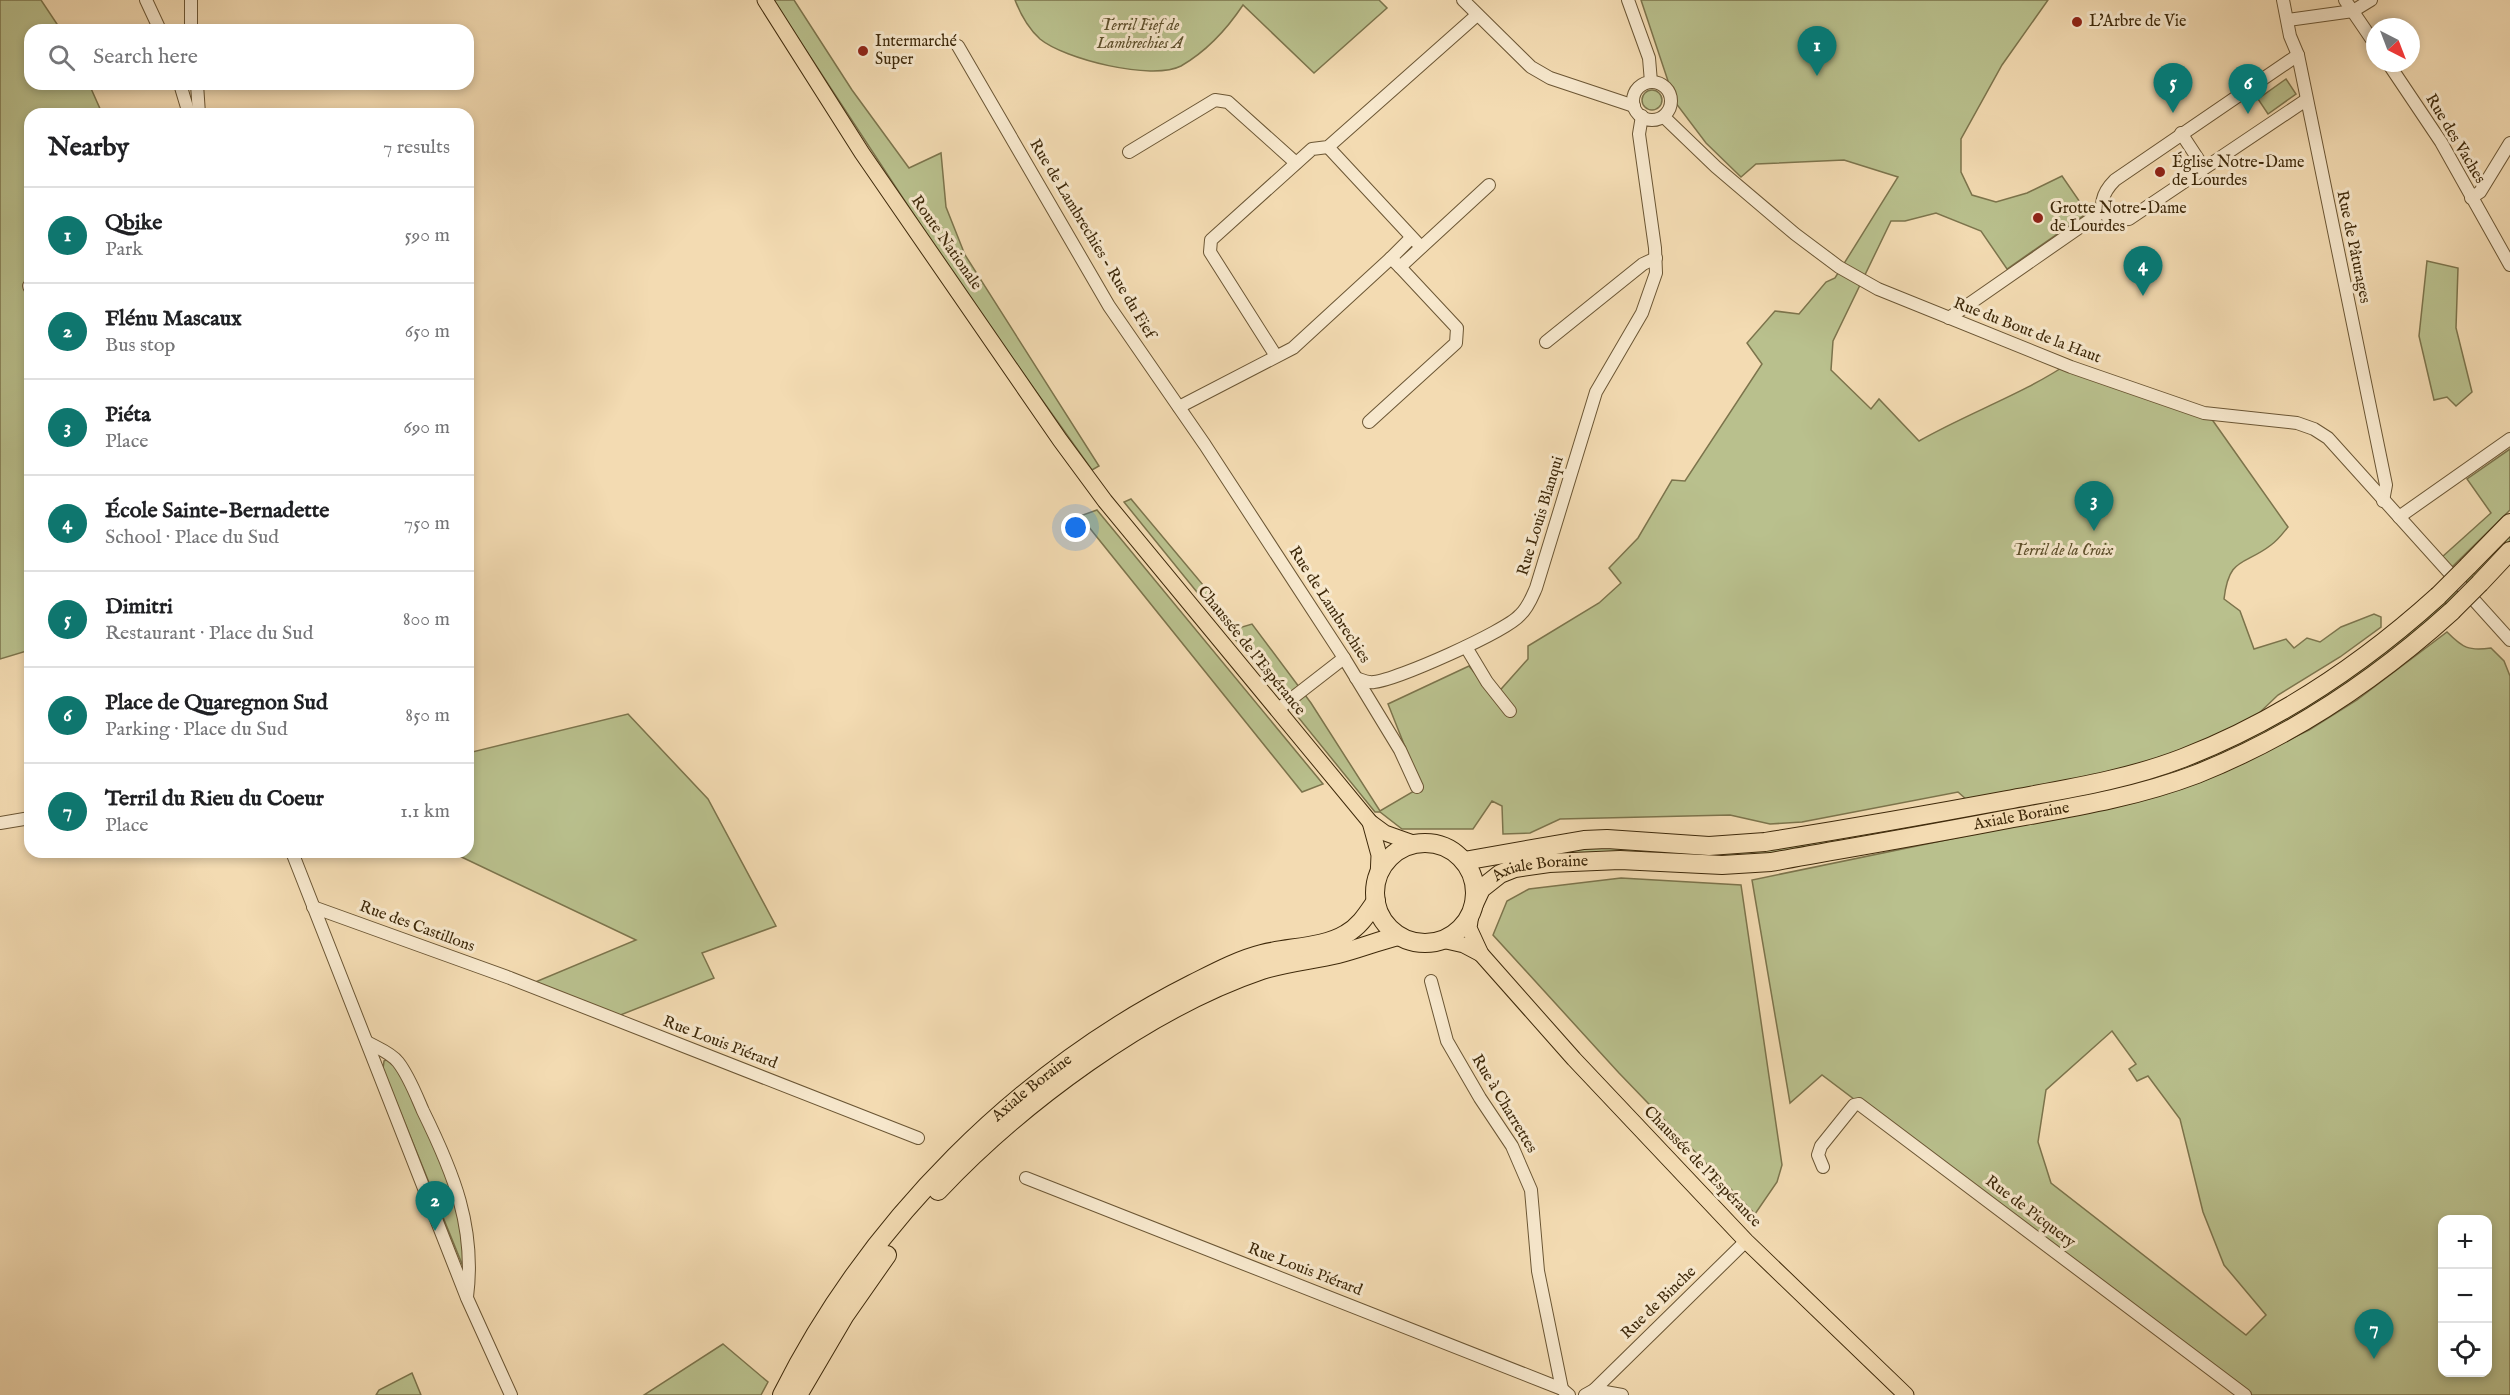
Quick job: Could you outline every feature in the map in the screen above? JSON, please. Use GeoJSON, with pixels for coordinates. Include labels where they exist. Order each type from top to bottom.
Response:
{"type":"FeatureCollection","features":[{"type":"Feature","properties":{"kind":"highway","name":"Axiale Boraine"},"geometry":{"type":"LineString","coordinates":[[1464,861],[1584,840],[1607,839],[1709,846],[1766,842],[2118,778],[2205,749],[2312,693],[2381,645],[2438,596],[2510,523]]}},
{"type":"Feature","properties":{"kind":"highway","name":"Axiale Boraine"},"geometry":{"type":"LineString","coordinates":[[1472,909],[1488,882],[1515,868],[1600,860],[1722,866],[1771,862],[2096,803],[2153,789],[2222,763],[2289,730],[2367,681],[2452,611],[2510,551]]}},
{"type":"Feature","properties":{"kind":"highway"},"geometry":{"type":"LineString","coordinates":[[1416,844],[1441,845],[1464,861],[1474,883],[1472,909],[1457,932],[1442,940],[1419,943],[1398,936],[1383,920],[1376,901],[1378,878],[1382,867],[1395,854],[1416,844]]}},
{"type":"Feature","properties":{"kind":"highway","name":"Axiale Boraine"},"geometry":{"type":"LineString","coordinates":[[780,1395],[840,1297],[907,1208],[967,1144],[1051,1071],[1145,1009],[1228,966],[1259,955],[1344,936],[1359,925],[1376,901]]}},
{"type":"Feature","properties":{"kind":"highway","name":"Axiale Boraine"},"geometry":{"type":"LineString","coordinates":[[798,1395],[845,1315],[910,1223],[940,1189],[982,1149],[1066,1077],[1157,1020],[1260,971],[1351,951],[1398,936]]}},
{"type":"Feature","properties":{"kind":"main road","name":"Route Nationale"},"geometry":{"type":"LineString","coordinates":[[765,0],[862,153],[1105,501]]}},
{"type":"Feature","properties":{"kind":"main road","name":"Chaussée de l'Espérance"},"geometry":{"type":"LineString","coordinates":[[1105,501],[1370,822]]}},
{"type":"Feature","properties":{"kind":"main road"},"geometry":{"type":"LineString","coordinates":[[1370,822],[1385,833],[1416,844]]}},
{"type":"Feature","properties":{"kind":"main road"},"geometry":{"type":"LineString","coordinates":[[1370,822],[1379,855],[1378,878]]}},
{"type":"Feature","properties":{"kind":"main road"},"geometry":{"type":"LineString","coordinates":[[1472,909],[1469,928],[1481,954]]}},
{"type":"Feature","properties":{"kind":"main road"},"geometry":{"type":"LineString","coordinates":[[1442,940],[1464,945],[1481,954]]}},
{"type":"Feature","properties":{"kind":"main road","name":"Chaussée de l'Espérance"},"geometry":{"type":"LineString","coordinates":[[1481,954],[1574,1059],[1746,1241],[1906,1395]]}},
{"type":"Feature","properties":{"kind":"street"},"geometry":{"type":"LineString","coordinates":[[146,0],[157,24]]}},
{"type":"Feature","properties":{"kind":"street"},"geometry":{"type":"LineString","coordinates":[[191,0],[191,24]]}},
{"type":"Feature","properties":{"kind":"street"},"geometry":{"type":"LineString","coordinates":[[1462,0],[1531,67],[1550,78],[1638,111],[1654,120],[1664,117],[1670,102],[1664,86],[1651,82],[1636,90],[1638,111]]}},
{"type":"Feature","properties":{"kind":"street"},"geometry":{"type":"LineString","coordinates":[[1629,0],[1649,58],[1651,82]]}},
{"type":"Feature","properties":{"kind":"street","name":"Rue de Pâturages"},"geometry":{"type":"LineString","coordinates":[[2283,0],[2298,55],[2386,485],[2383,501]]}},
{"type":"Feature","properties":{"kind":"street"},"geometry":{"type":"LineString","coordinates":[[2345,0],[2366,30]]}},
{"type":"Feature","properties":{"kind":"street"},"geometry":{"type":"LineString","coordinates":[[2288,20],[2353,11],[2371,0]]}},
{"type":"Feature","properties":{"kind":"street"},"geometry":{"type":"LineString","coordinates":[[1276,356],[1210,252],[1211,240],[1312,149],[1328,147],[1477,15]]}},
{"type":"Feature","properties":{"kind":"street","name":"Rue de Lambrechies - Rue du Fief"},"geometry":{"type":"LineString","coordinates":[[958,46],[1109,306],[1205,445]]}},
{"type":"Feature","properties":{"kind":"street"},"geometry":{"type":"LineString","coordinates":[[2298,55],[2181,134],[2108,188],[2102,200],[2103,211],[2112,220],[2129,219],[2306,100]]}},
{"type":"Feature","properties":{"kind":"street","name":"Rue des Vaches"},"geometry":{"type":"LineString","coordinates":[[2394,72],[2438,138],[2510,266]]}},
{"type":"Feature","properties":{"kind":"street"},"geometry":{"type":"LineString","coordinates":[[182,90],[187,108]]}},
{"type":"Feature","properties":{"kind":"street"},"geometry":{"type":"LineString","coordinates":[[196,90],[198,108]]}},
{"type":"Feature","properties":{"kind":"street"},"geometry":{"type":"LineString","coordinates":[[1129,152],[1215,100],[1228,102],[1296,163]]}},
{"type":"Feature","properties":{"kind":"street","name":"Rue Louis Blanqui"},"geometry":{"type":"LineString","coordinates":[[1356,678],[1377,682],[1498,632],[1522,615],[1536,588],[1596,392],[1642,313],[1656,273],[1638,111]]}},
{"type":"Feature","properties":{"kind":"street","name":"Rue du Bout de la Haut"},"geometry":{"type":"LineString","coordinates":[[1664,117],[1716,166],[1795,234],[1839,267],[1864,282],[2071,367],[2204,413],[2278,420],[2314,429],[2328,438],[2510,640]]}},
{"type":"Feature","properties":{"kind":"street"},"geometry":{"type":"LineString","coordinates":[[2181,134],[2204,168]]}},
{"type":"Feature","properties":{"kind":"street"},"geometry":{"type":"LineString","coordinates":[[2471,198],[2480,192],[2510,143]]}},
{"type":"Feature","properties":{"kind":"street"},"geometry":{"type":"LineString","coordinates":[[1328,147],[1421,247]]}},
{"type":"Feature","properties":{"kind":"street"},"geometry":{"type":"LineString","coordinates":[[1400,267],[1489,185]]}},
{"type":"Feature","properties":{"kind":"street"},"geometry":{"type":"LineString","coordinates":[[1948,318],[2103,211]]}},
{"type":"Feature","properties":{"kind":"street"},"geometry":{"type":"LineString","coordinates":[[1179,407],[1293,348],[1411,238]]}},
{"type":"Feature","properties":{"kind":"street"},"geometry":{"type":"LineString","coordinates":[[1368,422],[1456,343],[1458,338],[1457,328],[1391,258]]}},
{"type":"Feature","properties":{"kind":"street"},"geometry":{"type":"LineString","coordinates":[[1546,342],[1643,264],[1656,258]]}},
{"type":"Feature","properties":{"kind":"street"},"geometry":{"type":"LineString","coordinates":[[2399,517],[2510,439]]}},
{"type":"Feature","properties":{"kind":"street","name":"Rue de Lambrechies"},"geometry":{"type":"LineString","coordinates":[[1205,445],[1344,657],[1400,750],[1417,787]]}},
{"type":"Feature","properties":{"kind":"street"},"geometry":{"type":"LineString","coordinates":[[1466,647],[1482,675],[1510,711]]}},
{"type":"Feature","properties":{"kind":"street"},"geometry":{"type":"LineString","coordinates":[[1277,710],[1282,703],[1344,657]]}},
{"type":"Feature","properties":{"kind":"street"},"geometry":{"type":"LineString","coordinates":[[0,823],[24,819]]}},
{"type":"Feature","properties":{"kind":"street"},"geometry":{"type":"LineString","coordinates":[[294,858],[467,1298],[511,1395]]}},
{"type":"Feature","properties":{"kind":"street","name":"Rue des Castillons"},"geometry":{"type":"LineString","coordinates":[[313,907],[510,978]]}},
{"type":"Feature","properties":{"kind":"street","name":"Rue Louis Piérard"},"geometry":{"type":"LineString","coordinates":[[510,978],[918,1138]]}},
{"type":"Feature","properties":{"kind":"street","name":"Rue à Charrettes"},"geometry":{"type":"LineString","coordinates":[[1431,981],[1448,1041],[1479,1098],[1512,1146],[1531,1190],[1538,1271],[1566,1392]]}},
{"type":"Feature","properties":{"kind":"street"},"geometry":{"type":"LineString","coordinates":[[367,1042],[390,1055],[401,1067],[450,1166],[459,1191],[471,1263],[467,1298]]}},
{"type":"Feature","properties":{"kind":"street","name":"Rue de Picquery"},"geometry":{"type":"LineString","coordinates":[[1823,1167],[1818,1155],[1821,1146],[1854,1105],[1859,1104],[2245,1395]]}},
{"type":"Feature","properties":{"kind":"street","name":"Rue Louis Piérard"},"geometry":{"type":"LineString","coordinates":[[1026,1178],[1566,1392]]}},
{"type":"Feature","properties":{"kind":"street","name":"Rue de Binche"},"geometry":{"type":"LineString","coordinates":[[1590,1392],[1746,1241]]}},
{"type":"Feature","properties":{"kind":"street"},"geometry":{"type":"LineString","coordinates":[[1590,1392],[1622,1395]]}},
{"type":"Feature","properties":{"kind":"green space"},"geometry":{"type":"Polygon","coordinates":[[[0,0],[41,0],[57,24],[24,24],[24,90],[92,90],[100,108],[24,108],[24,652],[0,659],[0,0]]]}},
{"type":"Feature","properties":{"kind":"green space"},"geometry":{"type":"Polygon","coordinates":[[[773,0],[794,0],[852,90],[909,168],[941,153],[946,207],[965,255],[1099,466],[1092,470],[958,282],[773,0]]]}},
{"type":"Feature","properties":{"kind":"green space","name":"Terril Fief de Lambrechies A"},"geometry":{"type":"Polygon","coordinates":[[[1015,0],[1379,0],[1387,8],[1314,73],[1243,5],[1216,39],[1199,54],[1181,66],[1168,70],[1150,71],[1109,66],[1052,47],[1032,31],[1015,0]]]}},
{"type":"Feature","properties":{"kind":"green space","name":"Terril de la Croix"},"geometry":{"type":"Polygon","coordinates":[[[1641,0],[2048,0],[2002,65],[1961,139],[1961,172],[1972,195],[1996,202],[2027,193],[2062,176],[2082,205],[2078,208],[2083,216],[2007,269],[1981,231],[1936,213],[1905,221],[1891,221],[1833,341],[1831,370],[1871,409],[1879,399],[1919,441],[2033,384],[2069,363],[2206,411],[2288,527],[2271,545],[2239,564],[2230,575],[2226,585],[2224,599],[2240,611],[2254,649],[2286,639],[2294,648],[2307,638],[2320,642],[2341,627],[2374,614],[2381,617],[2381,627],[2340,657],[2278,695],[2255,717],[2202,743],[2121,771],[1967,800],[1958,792],[1802,822],[1770,824],[1730,815],[1560,819],[1530,833],[1503,834],[1502,806],[1492,801],[1473,829],[1402,829],[1380,812],[1375,812],[1124,502],[1131,499],[1239,628],[1252,624],[1311,703],[1380,811],[1421,787],[1388,704],[1469,666],[1494,697],[1528,659],[1528,646],[1599,603],[1621,583],[1609,568],[1638,538],[1672,480],[1685,481],[1762,364],[1747,343],[1775,311],[1799,314],[1826,282],[1835,278],[1898,177],[1844,160],[1756,164],[1741,177],[1706,143],[1675,102],[1641,0]]]}},
{"type":"Feature","properties":{"kind":"green space"},"geometry":{"type":"Polygon","coordinates":[[[2286,79],[2296,94],[2268,114],[2258,99],[2286,79]]]}},
{"type":"Feature","properties":{"kind":"green space"},"geometry":{"type":"Polygon","coordinates":[[[1652,90],[1659,93],[1662,100],[1659,107],[1652,110],[1645,107],[1642,100],[1645,93],[1652,90]]]}},
{"type":"Feature","properties":{"kind":"green space"},"geometry":{"type":"Polygon","coordinates":[[[2427,261],[2458,268],[2456,328],[2472,392],[2456,406],[2447,397],[2434,400],[2419,336],[2427,261]]]}},
{"type":"Feature","properties":{"kind":"green space"},"geometry":{"type":"Polygon","coordinates":[[[2510,449],[2510,510],[2451,568],[2442,557],[2491,513],[2467,479],[2510,449]]]}},
{"type":"Feature","properties":{"kind":"green space"},"geometry":{"type":"Polygon","coordinates":[[[1097,510],[1323,784],[1302,792],[1080,516],[1097,510]]]}},
{"type":"Feature","properties":{"kind":"green space"},"geometry":{"type":"Polygon","coordinates":[[[2510,530],[2510,541],[2473,582],[2359,680],[2232,752],[2144,786],[1753,858],[1563,856],[1545,852],[1590,845],[1687,851],[2096,789],[2305,703],[2510,530]]]}},
{"type":"Feature","properties":{"kind":"green space"},"geometry":{"type":"Polygon","coordinates":[[[2447,632],[2466,647],[2491,648],[2504,661],[2510,676],[2510,1395],[2245,1395],[1822,1075],[1790,1103],[1752,880],[2028,823],[2266,751],[2309,730],[2357,700],[2447,632]],[[2112,1031],[2046,1090],[2038,1142],[2051,1183],[2246,1335],[2266,1315],[2224,1265],[2203,1212],[2180,1119],[2148,1076],[2137,1081],[2129,1069],[2136,1064],[2112,1031]]]}},
{"type":"Feature","properties":{"kind":"green space"},"geometry":{"type":"Polygon","coordinates":[[[628,714],[708,799],[776,926],[702,953],[714,978],[618,1016],[533,983],[636,940],[464,858],[474,858],[474,752],[628,714]]]}},
{"type":"Feature","properties":{"kind":"green space"},"geometry":{"type":"Polygon","coordinates":[[[1621,878],[1741,885],[1782,1165],[1777,1182],[1755,1214],[1619,1073],[1493,935],[1507,901],[1529,889],[1621,878]]]}},
{"type":"Feature","properties":{"kind":"green space"},"geometry":{"type":"Polygon","coordinates":[[[389,1058],[394,1061],[456,1190],[465,1263],[462,1264],[383,1069],[384,1061],[389,1058]]]}},
{"type":"Feature","properties":{"kind":"green space"},"geometry":{"type":"Polygon","coordinates":[[[723,1344],[768,1382],[761,1395],[644,1395],[723,1344]]]}},
{"type":"Feature","properties":{"kind":"green space"},"geometry":{"type":"Polygon","coordinates":[[[412,1373],[421,1395],[376,1395],[379,1390],[412,1373]]]}},
{"type":"Feature","properties":{"kind":"place","name":"L'Arbre de Vie"},"geometry":{"type":"Point","coordinates":[2077,22]}},
{"type":"Feature","properties":{"kind":"place","name":"Intermarché Super"},"geometry":{"type":"Point","coordinates":[863,51]}},
{"type":"Feature","properties":{"kind":"place","name":"Qbike"},"geometry":{"type":"Point","coordinates":[1817,76]}},
{"type":"Feature","properties":{"kind":"place","name":"Dimitri"},"geometry":{"type":"Point","coordinates":[2173,113]}},
{"type":"Feature","properties":{"kind":"place","name":"Place de Quaregnon Sud"},"geometry":{"type":"Point","coordinates":[2248,114]}},
{"type":"Feature","properties":{"kind":"place","name":"Église Notre-Dame de Lourdes"},"geometry":{"type":"Point","coordinates":[2160,172]}},
{"type":"Feature","properties":{"kind":"place","name":"Grotte Notre-Dame de Lourdes"},"geometry":{"type":"Point","coordinates":[2038,218]}},
{"type":"Feature","properties":{"kind":"place","name":"École Sainte-Bernadette"},"geometry":{"type":"Point","coordinates":[2143,296]}},
{"type":"Feature","properties":{"kind":"place","name":"Piéta"},"geometry":{"type":"Point","coordinates":[2094,531]}},
{"type":"Feature","properties":{"kind":"place","name":"Flénu Mascaux"},"geometry":{"type":"Point","coordinates":[435,1231]}},
{"type":"Feature","properties":{"kind":"place","name":"Terril du Rieu du Coeur"},"geometry":{"type":"Point","coordinates":[2374,1359]}}]}
